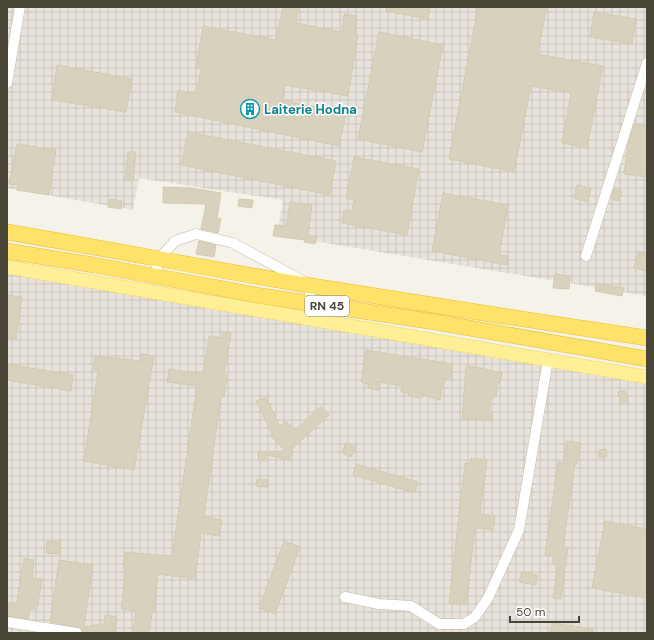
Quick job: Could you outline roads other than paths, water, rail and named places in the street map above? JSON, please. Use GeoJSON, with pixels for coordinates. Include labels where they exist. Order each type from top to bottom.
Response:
{"type":"FeatureCollection","features":[{"type":"Feature","properties":{"kind":"highway","name":"RN 45"},"geometry":{"type":"LineString","coordinates":[[7,232],[312,286],[454,308],[494,316],[647,338]]}},
{"type":"Feature","properties":{"kind":"highway","name":"RN 45"},"geometry":{"type":"LineString","coordinates":[[7,251],[647,359]]}},
{"type":"Feature","properties":{"kind":"main road"},"geometry":{"type":"LineString","coordinates":[[7,267],[647,377]]}},
{"type":"Feature","properties":{"kind":"street"},"geometry":{"type":"LineString","coordinates":[[7,83],[20,7]]}},
{"type":"Feature","properties":{"kind":"street"},"geometry":{"type":"LineString","coordinates":[[586,256],[647,63]]}},
{"type":"Feature","properties":{"kind":"street"},"geometry":{"type":"LineString","coordinates":[[155,277],[159,259],[175,241],[196,234],[233,243],[312,286],[308,303]]}},
{"type":"Feature","properties":{"kind":"street"},"geometry":{"type":"LineString","coordinates":[[345,597],[378,604],[411,606],[438,624],[464,624],[475,617],[488,598],[519,530],[548,360]]}},
{"type":"Feature","properties":{"kind":"street"},"geometry":{"type":"LineString","coordinates":[[11,626],[77,633]]}},
{"type":"Feature","properties":{"kind":"place","name":"Laiterie Hodna"},"geometry":{"type":"Point","coordinates":[250,109]}}]}
